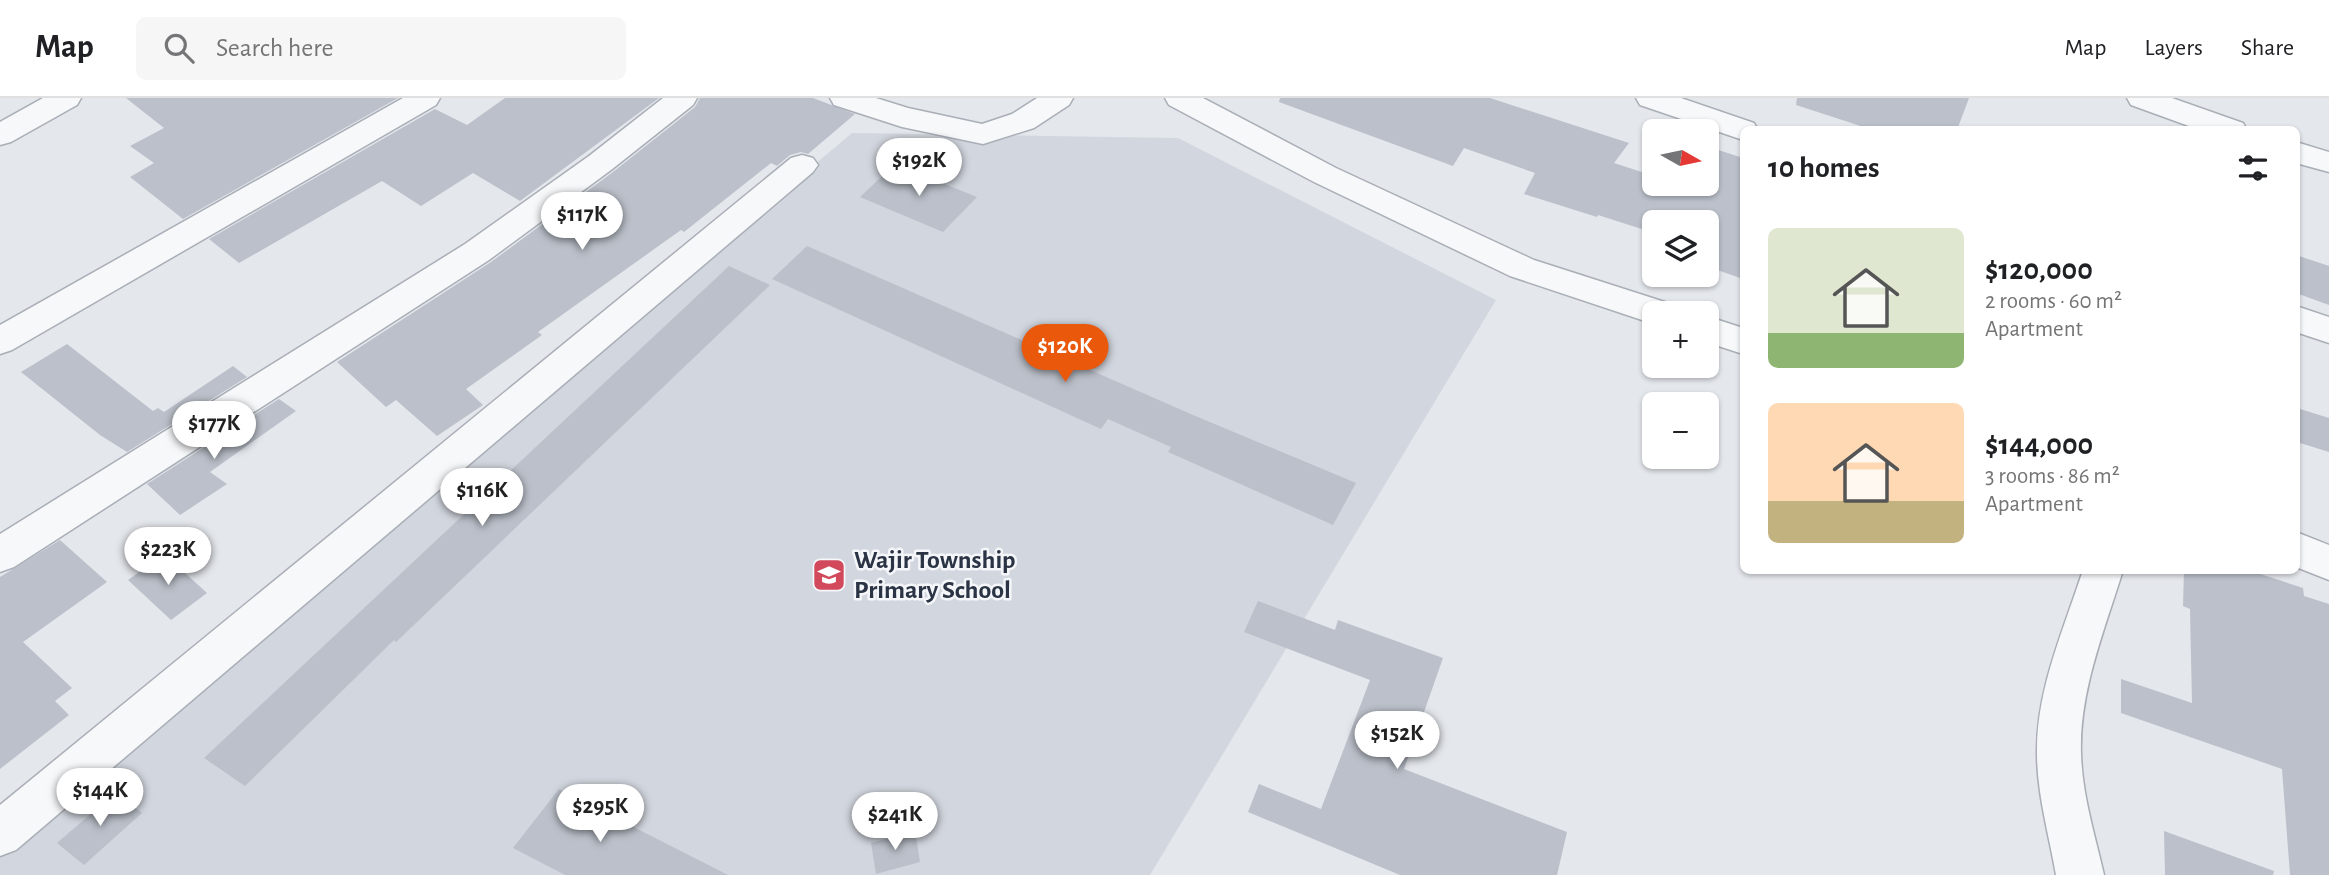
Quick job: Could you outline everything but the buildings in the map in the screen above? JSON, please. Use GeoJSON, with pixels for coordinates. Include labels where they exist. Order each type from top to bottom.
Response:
{"type":"FeatureCollection","features":[{"type":"Feature","properties":{"kind":"street"},"geometry":{"type":"LineString","coordinates":[[0,135],[66,98]]}},
{"type":"Feature","properties":{"kind":"street"},"geometry":{"type":"LineString","coordinates":[[0,341],[425,98]]}},
{"type":"Feature","properties":{"kind":"street"},"geometry":{"type":"LineString","coordinates":[[0,555],[477,252],[600,163],[682,98]]}},
{"type":"Feature","properties":{"kind":"street"},"geometry":{"type":"LineString","coordinates":[[845,98],[902,117],[983,134],[1023,121],[1058,98]]}},
{"type":"Feature","properties":{"kind":"street"},"geometry":{"type":"LineString","coordinates":[[1180,98],[1325,175],[1522,268],[1642,307]]}},
{"type":"Feature","properties":{"kind":"street"},"geometry":{"type":"LineString","coordinates":[[1651,98],[1740,129]]}},
{"type":"Feature","properties":{"kind":"street"},"geometry":{"type":"LineString","coordinates":[[2142,98],[2221,126]]}},
{"type":"Feature","properties":{"kind":"street"},"geometry":{"type":"LineString","coordinates":[[2300,153],[2326,162]]}},
{"type":"Feature","properties":{"kind":"street"},"geometry":{"type":"LineString","coordinates":[[0,834],[802,165]]}},
{"type":"Feature","properties":{"kind":"street"},"geometry":{"type":"LineString","coordinates":[[2300,320],[2329,330]]}},
{"type":"Feature","properties":{"kind":"street"},"geometry":{"type":"LineString","coordinates":[[1719,333],[1740,340]]}},
{"type":"Feature","properties":{"kind":"street"},"geometry":{"type":"LineString","coordinates":[[2300,551],[2329,563]]}},
{"type":"Feature","properties":{"kind":"street"},"geometry":{"type":"LineString","coordinates":[[2080,875],[2060,773],[2059,738],[2063,709],[2101,574]]}},
{"type":"Feature","properties":{"kind":"shaded area","name":"Wajir Township Primary School"},"geometry":{"type":"Polygon","coordinates":[[[852,133],[1178,138],[1496,300],[1150,875],[0,875],[0,850],[852,133]]]}},
{"type":"Feature","properties":{"kind":"place","name":"Wajir Township Primary School"},"geometry":{"type":"Point","coordinates":[829,575]}}]}
